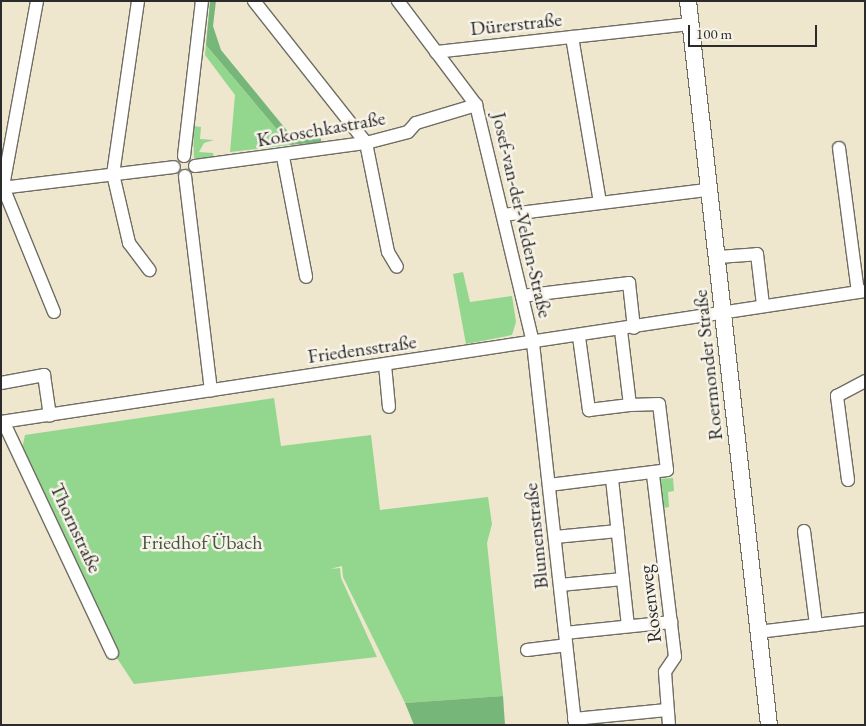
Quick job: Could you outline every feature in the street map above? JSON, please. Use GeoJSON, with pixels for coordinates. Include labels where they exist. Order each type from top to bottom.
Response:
{"type":"FeatureCollection","features":[{"type":"Feature","properties":{"kind":"main road","name":"Roermonder Straße"},"geometry":{"type":"LineString","coordinates":[[688,1],[769,725]]}},
{"type":"Feature","properties":{"kind":"street"},"geometry":{"type":"LineString","coordinates":[[37,1],[2,188],[54,312]]}},
{"type":"Feature","properties":{"kind":"street"},"geometry":{"type":"LineString","coordinates":[[138,1],[112,174],[130,243],[148,270]]}},
{"type":"Feature","properties":{"kind":"street"},"geometry":{"type":"LineString","coordinates":[[2,188],[174,167],[184,156],[202,1]]}},
{"type":"Feature","properties":{"kind":"street"},"geometry":{"type":"LineString","coordinates":[[254,1],[366,143],[388,252],[397,267]]}},
{"type":"Feature","properties":{"kind":"street","name":"Josef-van-der-Velden-Straße"},"geometry":{"type":"LineString","coordinates":[[398,1],[476,105],[533,343]]}},
{"type":"Feature","properties":{"kind":"street","name":"Dürerstraße"},"geometry":{"type":"LineString","coordinates":[[436,52],[690,24]]}},
{"type":"Feature","properties":{"kind":"street"},"geometry":{"type":"LineString","coordinates":[[572,37],[600,203]]}},
{"type":"Feature","properties":{"kind":"street","name":"Kokoschkastraße"},"geometry":{"type":"LineString","coordinates":[[195,166],[283,157],[316,148],[366,143],[408,132],[416,124],[476,105]]}},
{"type":"Feature","properties":{"kind":"street"},"geometry":{"type":"LineString","coordinates":[[839,148],[861,291]]}},
{"type":"Feature","properties":{"kind":"street"},"geometry":{"type":"LineString","coordinates":[[184,156],[195,166],[185,176]]}},
{"type":"Feature","properties":{"kind":"street"},"geometry":{"type":"LineString","coordinates":[[283,157],[306,277]]}},
{"type":"Feature","properties":{"kind":"street"},"geometry":{"type":"LineString","coordinates":[[174,167],[185,176],[211,390]]}},
{"type":"Feature","properties":{"kind":"street"},"geometry":{"type":"LineString","coordinates":[[503,215],[708,190]]}},
{"type":"Feature","properties":{"kind":"street"},"geometry":{"type":"LineString","coordinates":[[718,257],[757,254],[763,305]]}},
{"type":"Feature","properties":{"kind":"street"},"geometry":{"type":"LineString","coordinates":[[522,296],[629,284],[630,405]]}},
{"type":"Feature","properties":{"kind":"street","name":"Friedensstraße"},"geometry":{"type":"LineString","coordinates":[[3,422],[628,330],[724,311],[861,291]]}},
{"type":"Feature","properties":{"kind":"street"},"geometry":{"type":"LineString","coordinates":[[549,485],[653,475],[665,472],[668,467],[662,409],[654,403],[589,410],[579,337]]}},
{"type":"Feature","properties":{"kind":"street","name":"Blumenstraße"},"geometry":{"type":"LineString","coordinates":[[533,343],[575,722]]}},
{"type":"Feature","properties":{"kind":"street"},"geometry":{"type":"LineString","coordinates":[[384,365],[389,408]]}},
{"type":"Feature","properties":{"kind":"street"},"geometry":{"type":"LineString","coordinates":[[1,383],[44,375],[50,416]]}},
{"type":"Feature","properties":{"kind":"street"},"geometry":{"type":"LineString","coordinates":[[848,480],[837,396],[865,381]]}},
{"type":"Feature","properties":{"kind":"street","name":"Thornstraße"},"geometry":{"type":"LineString","coordinates":[[3,422],[112,653]]}},
{"type":"Feature","properties":{"kind":"street","name":"Rosenweg"},"geometry":{"type":"LineString","coordinates":[[653,475],[675,657],[665,672],[669,725]]}},
{"type":"Feature","properties":{"kind":"street"},"geometry":{"type":"LineString","coordinates":[[612,479],[628,626]]}},
{"type":"Feature","properties":{"kind":"street"},"geometry":{"type":"LineString","coordinates":[[555,537],[618,531]]}},
{"type":"Feature","properties":{"kind":"street"},"geometry":{"type":"LineString","coordinates":[[804,531],[816,625]]}},
{"type":"Feature","properties":{"kind":"street"},"geometry":{"type":"LineString","coordinates":[[560,586],[623,579]]}},
{"type":"Feature","properties":{"kind":"street"},"geometry":{"type":"LineString","coordinates":[[758,632],[865,619]]}},
{"type":"Feature","properties":{"kind":"street"},"geometry":{"type":"LineString","coordinates":[[527,650],[566,639],[628,626],[671,622]]}},
{"type":"Feature","properties":{"kind":"street"},"geometry":{"type":"LineString","coordinates":[[575,722],[668,710]]}},
{"type":"Feature","properties":{"kind":"green space"},"geometry":{"type":"Polygon","coordinates":[[[210,1],[216,1],[213,26],[221,50],[293,138],[321,138],[321,142],[290,145],[206,45],[210,1]]]}},
{"type":"Feature","properties":{"kind":"green space"},"geometry":{"type":"Polygon","coordinates":[[[206,45],[290,145],[230,152],[235,95],[205,55],[206,45]]]}},
{"type":"Feature","properties":{"kind":"green space"},"geometry":{"type":"Polygon","coordinates":[[[193,126],[201,127],[200,139],[214,140],[204,143],[199,152],[213,153],[214,160],[194,158],[193,126]]]}},
{"type":"Feature","properties":{"kind":"green space"},"geometry":{"type":"Polygon","coordinates":[[[463,272],[470,302],[512,296],[516,322],[512,335],[466,344],[453,274],[463,272]]]}},
{"type":"Feature","properties":{"kind":"green space","name":"Friedhof Übach"},"geometry":{"type":"Polygon","coordinates":[[[274,398],[281,446],[371,435],[380,510],[488,497],[492,524],[487,543],[503,696],[405,703],[343,577],[342,566],[330,569],[340,568],[341,578],[377,657],[134,684],[113,652],[22,449],[25,435],[274,398]]]}},
{"type":"Feature","properties":{"kind":"green space"},"geometry":{"type":"Polygon","coordinates":[[[673,478],[674,491],[668,492],[669,507],[664,508],[659,502],[656,479],[673,478]]]}},
{"type":"Feature","properties":{"kind":"green space"},"geometry":{"type":"Polygon","coordinates":[[[503,696],[505,725],[414,725],[405,703],[503,696]]]}}]}
